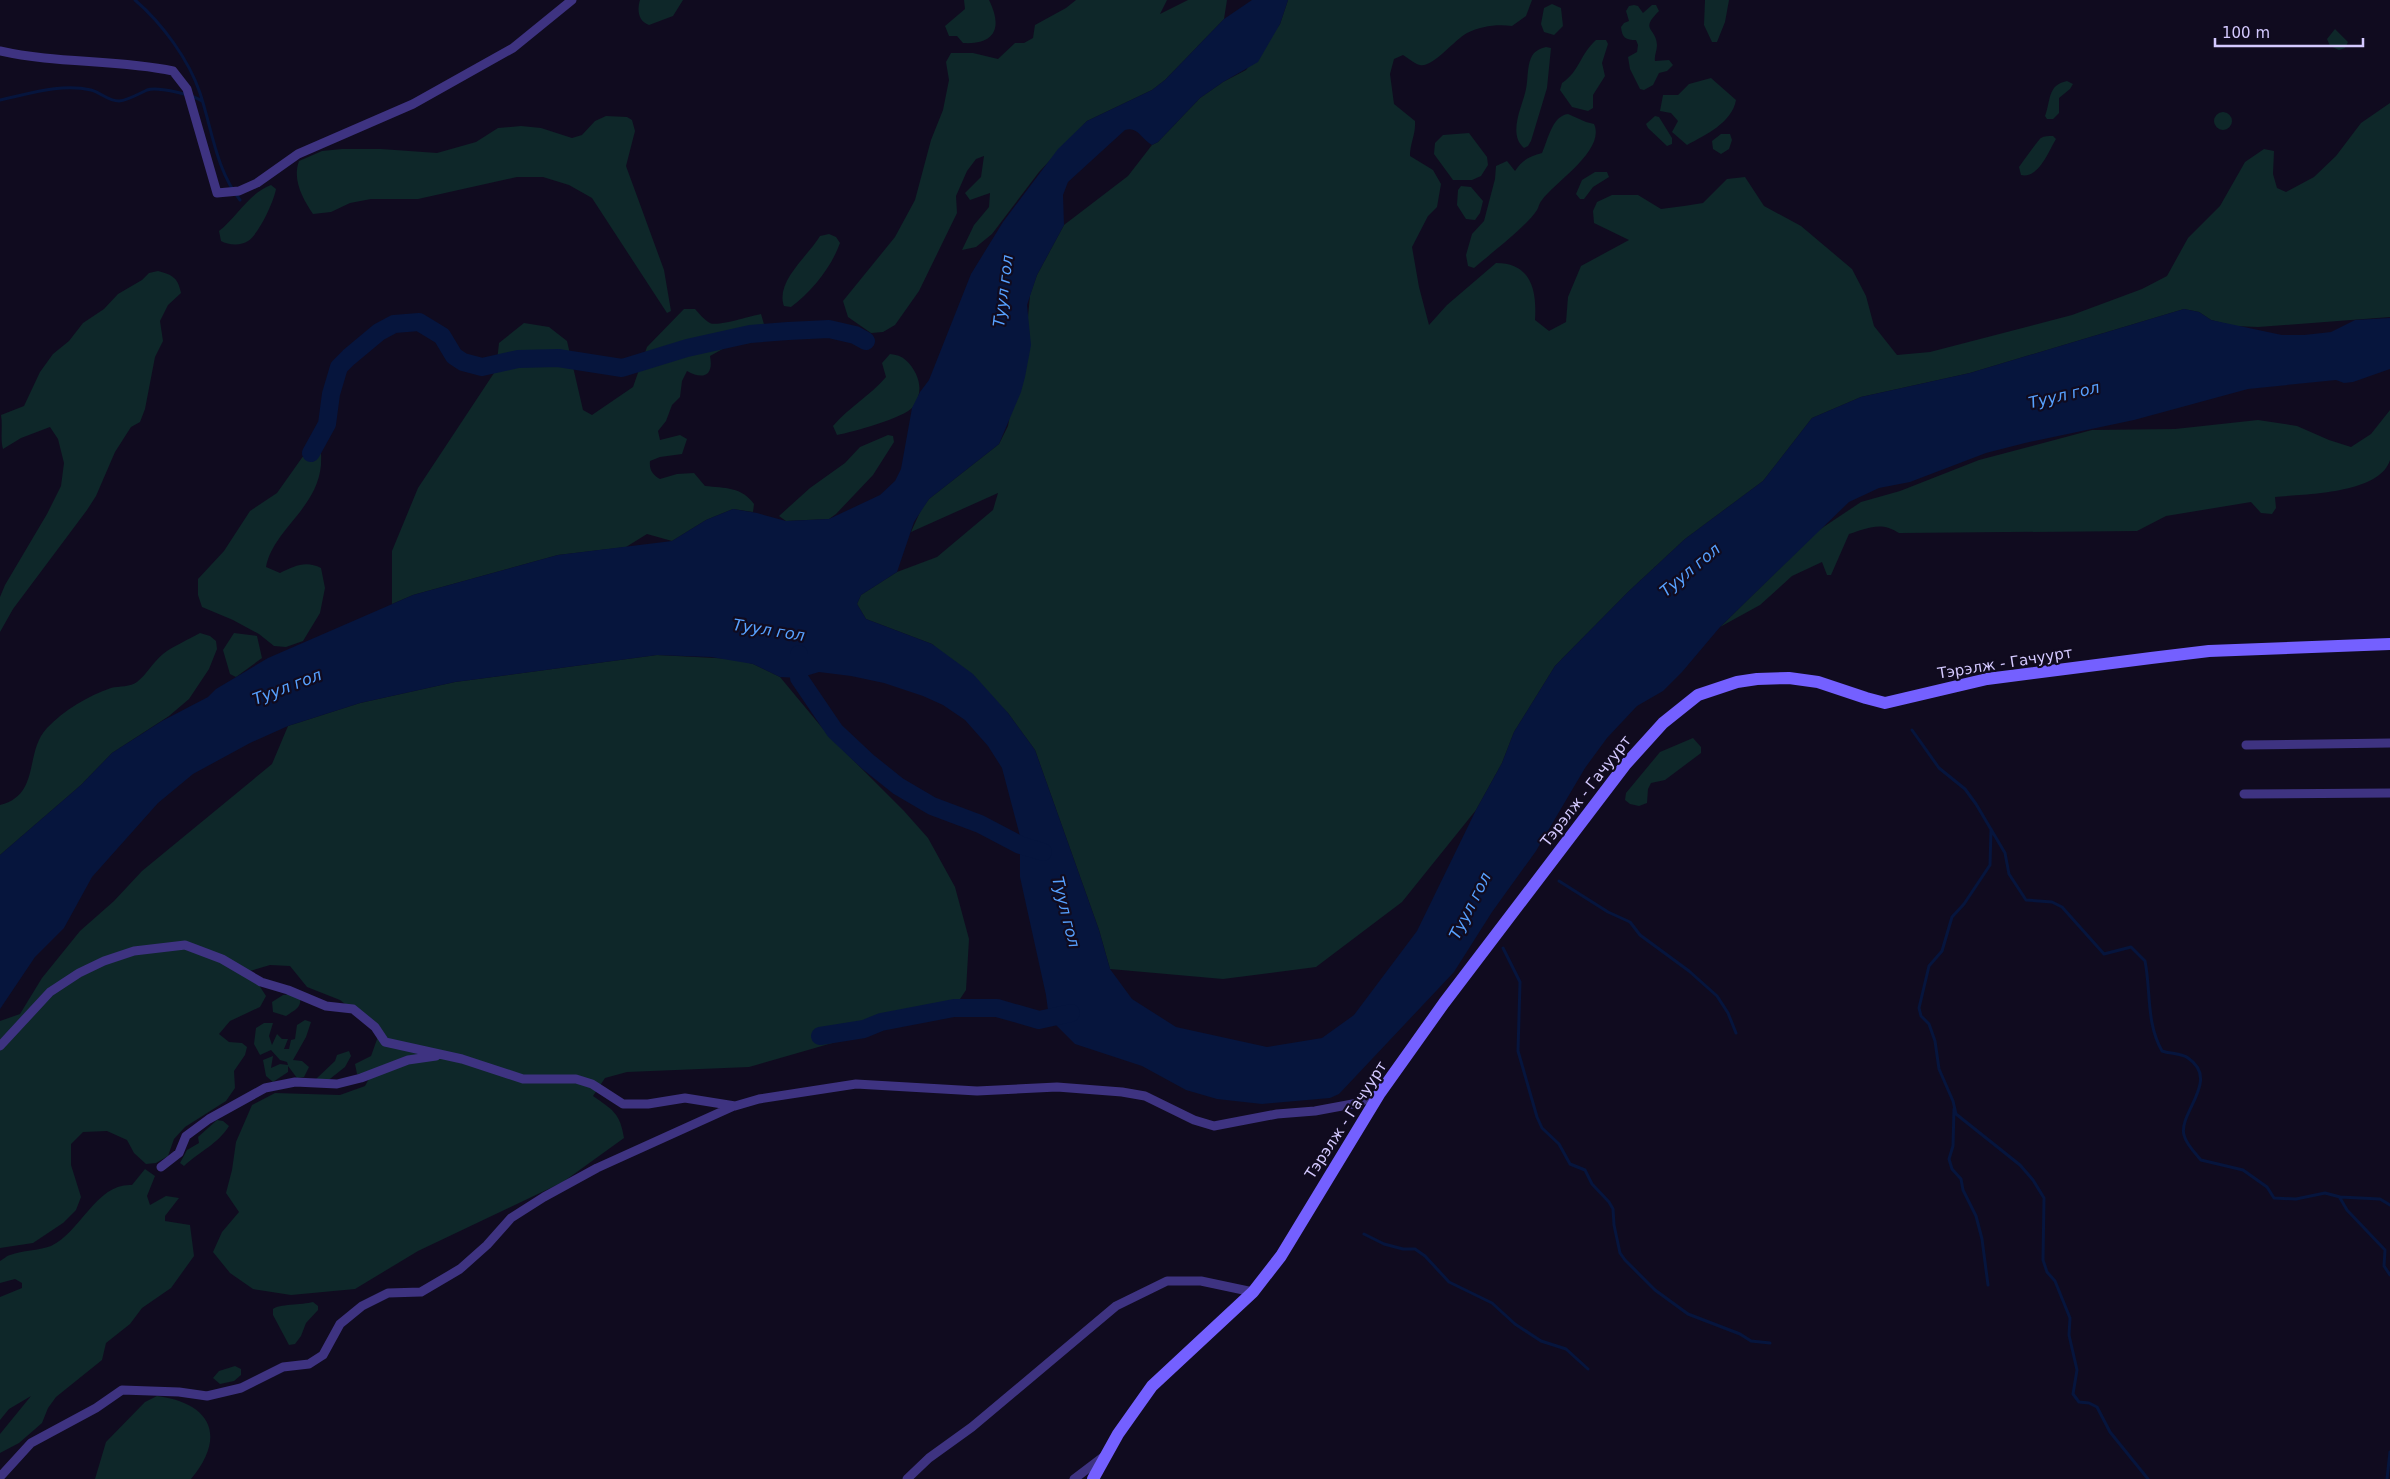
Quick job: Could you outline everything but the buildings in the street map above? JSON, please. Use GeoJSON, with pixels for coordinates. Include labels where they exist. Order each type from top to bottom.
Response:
{"type":"FeatureCollection","features":[{"type":"Feature","properties":{"kind":"main road","name":"Тэрэлж - Гачуурт"},"geometry":{"type":"LineString","coordinates":[[1093,1479],[1105,1455],[1152,1386],[1253,1292],[1281,1256],[1380,1093],[1444,1003],[1625,765],[1663,723],[1698,695],[1737,682],[1789,678],[1818,682],[1866,698],[1885,702],[1987,679],[2161,656],[2210,651],[2390,644]]}},
{"type":"Feature","properties":{"kind":"street"},"geometry":{"type":"LineString","coordinates":[[0,51],[32,58],[141,64],[173,71],[187,89],[217,193],[239,191],[248,187],[298,154],[413,104],[513,48],[572,0]]}},
{"type":"Feature","properties":{"kind":"street"},"geometry":{"type":"LineString","coordinates":[[2246,745],[2390,743]]}},
{"type":"Feature","properties":{"kind":"street"},"geometry":{"type":"LineString","coordinates":[[2244,794],[2390,793]]}},
{"type":"Feature","properties":{"kind":"street"},"geometry":{"type":"LineString","coordinates":[[0,1046],[50,992],[79,973],[104,960],[134,951],[185,945],[222,959],[261,982],[288,990],[326,1006],[353,1009],[374,1026],[385,1042],[462,1059],[523,1079],[556,1078],[592,1084],[623,1104],[648,1104],[685,1098],[735,1106]]}},
{"type":"Feature","properties":{"kind":"street"},"geometry":{"type":"LineString","coordinates":[[161,1167],[179,1153],[186,1136],[209,1120],[265,1088],[295,1082],[338,1084],[361,1078],[408,1060],[441,1055]]}},
{"type":"Feature","properties":{"kind":"street"},"geometry":{"type":"LineString","coordinates":[[0,1477],[31,1443],[96,1408],[122,1390],[179,1392],[207,1396],[241,1388],[283,1366],[309,1364],[323,1355],[340,1324],[362,1306],[388,1293],[421,1292],[460,1269],[487,1245],[511,1218],[544,1197],[597,1168],[735,1106],[758,1099],[856,1084],[977,1091],[1057,1087],[1122,1092],[1145,1096],[1194,1120],[1214,1126],[1277,1114],[1315,1111],[1358,1103],[1380,1093]]}},
{"type":"Feature","properties":{"kind":"street"},"geometry":{"type":"LineString","coordinates":[[907,1479],[930,1458],[972,1427],[1116,1306],[1167,1281],[1201,1281],[1253,1292]]}},
{"type":"Feature","properties":{"kind":"street"},"geometry":{"type":"LineString","coordinates":[[1074,1479],[1105,1455]]}},
{"type":"Feature","properties":{"kind":"green space"},"geometry":{"type":"Polygon","coordinates":[[[640,0],[683,0],[673,16],[649,25],[639,15],[640,0]]]}},
{"type":"Feature","properties":{"kind":"green space"},"geometry":{"type":"Polygon","coordinates":[[[964,0],[989,0],[993,10],[995,26],[989,38],[974,43],[963,43],[957,36],[949,36],[945,26],[965,9],[964,0]]]}},
{"type":"Feature","properties":{"kind":"green space"},"geometry":{"type":"Polygon","coordinates":[[[1076,0],[1167,0],[1160,14],[1188,0],[1227,0],[1224,19],[1165,80],[1152,90],[1087,121],[1039,172],[992,234],[976,247],[962,250],[974,225],[989,207],[990,193],[970,200],[965,193],[981,177],[984,156],[976,159],[967,171],[956,196],[957,213],[919,291],[895,325],[883,332],[871,333],[848,317],[843,301],[895,237],[915,200],[931,140],[943,110],[949,80],[946,62],[951,53],[973,53],[998,59],[1015,43],[1024,43],[1033,38],[1035,25],[1066,8],[1076,0]]]}},
{"type":"Feature","properties":{"kind":"green space"},"geometry":{"type":"Polygon","coordinates":[[[1288,0],[1532,0],[1526,16],[1512,26],[1489,26],[1467,33],[1437,58],[1425,65],[1420,65],[1403,55],[1394,59],[1390,74],[1394,104],[1415,121],[1410,156],[1433,170],[1441,184],[1437,207],[1428,216],[1412,247],[1419,287],[1429,325],[1447,305],[1496,263],[1508,264],[1524,273],[1533,289],[1535,320],[1549,331],[1566,322],[1568,297],[1581,266],[1629,240],[1594,223],[1593,211],[1597,202],[1612,195],[1638,195],[1661,209],[1703,203],[1727,179],[1745,177],[1764,206],[1801,226],[1852,269],[1866,296],[1874,326],[1897,355],[1930,352],[2072,315],[2142,289],[2167,276],[2188,238],[2220,206],[2245,162],[2264,149],[2274,151],[2273,174],[2277,188],[2286,192],[2314,177],[2336,156],[2361,123],[2390,103],[2390,317],[2258,327],[2235,326],[2211,320],[2199,312],[2184,309],[1970,373],[1861,397],[1812,418],[1763,481],[1685,539],[1628,592],[1555,666],[1514,732],[1502,763],[1476,810],[1402,902],[1316,967],[1223,979],[1110,969],[1099,930],[1035,750],[1008,713],[932,644],[866,619],[857,604],[861,595],[897,572],[937,557],[993,510],[998,493],[911,532],[921,510],[929,499],[999,444],[1008,426],[1028,317],[1030,295],[1037,275],[1064,225],[1128,176],[1152,145],[1158,142],[1200,98],[1223,82],[1246,70],[1280,24],[1288,0]]]}},
{"type":"Feature","properties":{"kind":"green space"},"geometry":{"type":"Polygon","coordinates":[[[1705,0],[1729,0],[1725,22],[1717,42],[1712,42],[1704,25],[1705,0]]]}},
{"type":"Feature","properties":{"kind":"green space"},"geometry":{"type":"Polygon","coordinates":[[[1552,4],[1561,8],[1563,26],[1554,35],[1544,32],[1541,24],[1544,8],[1552,4]]]}},
{"type":"Feature","properties":{"kind":"green space"},"geometry":{"type":"Polygon","coordinates":[[[1652,5],[1656,5],[1659,11],[1653,17],[1649,26],[1656,39],[1655,61],[1669,60],[1673,65],[1667,71],[1659,73],[1653,85],[1644,90],[1640,89],[1630,69],[1628,57],[1637,52],[1638,45],[1636,40],[1625,38],[1621,27],[1629,21],[1626,11],[1629,6],[1638,6],[1643,13],[1652,5]]]}},
{"type":"Feature","properties":{"kind":"green space"},"geometry":{"type":"Polygon","coordinates":[[[2335,29],[2348,42],[2345,48],[2339,50],[2330,46],[2327,39],[2335,29]]]}},
{"type":"Feature","properties":{"kind":"green space"},"geometry":{"type":"Polygon","coordinates":[[[1596,40],[1606,40],[1608,44],[1602,63],[1605,76],[1593,95],[1593,108],[1588,111],[1572,107],[1560,90],[1562,83],[1573,73],[1586,51],[1596,40]]]}},
{"type":"Feature","properties":{"kind":"green space"},"geometry":{"type":"Polygon","coordinates":[[[1546,47],[1551,48],[1547,88],[1531,141],[1524,148],[1519,142],[1516,127],[1526,89],[1529,65],[1534,54],[1546,47]]]}},
{"type":"Feature","properties":{"kind":"green space"},"geometry":{"type":"Polygon","coordinates":[[[1711,78],[1736,100],[1729,115],[1723,122],[1687,145],[1672,132],[1678,121],[1671,113],[1660,111],[1663,95],[1678,95],[1689,84],[1711,78]]]}},
{"type":"Feature","properties":{"kind":"green space"},"geometry":{"type":"Polygon","coordinates":[[[2067,81],[2073,84],[2059,98],[2059,113],[2053,119],[2047,119],[2045,116],[2053,90],[2056,86],[2067,81]]]}},
{"type":"Feature","properties":{"kind":"green space"},"geometry":{"type":"Polygon","coordinates":[[[2223,112],[2231,117],[2232,121],[2227,129],[2223,130],[2215,125],[2214,121],[2219,113],[2223,112]]]}},
{"type":"Feature","properties":{"kind":"green space"},"geometry":{"type":"Polygon","coordinates":[[[1568,114],[1594,124],[1596,134],[1593,144],[1586,155],[1541,201],[1532,217],[1474,268],[1468,266],[1466,255],[1472,234],[1484,221],[1495,179],[1496,166],[1507,161],[1515,171],[1527,159],[1542,153],[1554,124],[1558,119],[1568,114]]]}},
{"type":"Feature","properties":{"kind":"green space"},"geometry":{"type":"Polygon","coordinates":[[[606,116],[627,117],[632,120],[635,131],[626,166],[664,270],[671,311],[667,313],[592,198],[569,185],[543,177],[517,177],[418,199],[371,199],[350,203],[331,212],[313,214],[302,196],[298,182],[297,168],[299,161],[322,151],[381,149],[437,153],[476,142],[498,128],[521,126],[541,128],[572,138],[582,135],[595,121],[606,116]]]}},
{"type":"Feature","properties":{"kind":"green space"},"geometry":{"type":"Polygon","coordinates":[[[1655,116],[1659,117],[1672,138],[1672,144],[1667,146],[1648,128],[1646,124],[1655,116]]]}},
{"type":"Feature","properties":{"kind":"green space"},"geometry":{"type":"Polygon","coordinates":[[[1469,133],[1487,157],[1488,165],[1481,176],[1472,180],[1453,180],[1434,154],[1435,143],[1443,135],[1469,133]]]}},
{"type":"Feature","properties":{"kind":"green space"},"geometry":{"type":"Polygon","coordinates":[[[1721,134],[1730,134],[1732,140],[1729,149],[1721,154],[1713,149],[1712,141],[1721,134]]]}},
{"type":"Feature","properties":{"kind":"green space"},"geometry":{"type":"Polygon","coordinates":[[[2053,136],[2056,139],[2043,163],[2033,173],[2021,175],[2019,167],[2040,139],[2053,136]]]}},
{"type":"Feature","properties":{"kind":"green space"},"geometry":{"type":"Polygon","coordinates":[[[1595,172],[1607,172],[1609,177],[1593,187],[1584,199],[1580,199],[1576,194],[1582,180],[1595,172]]]}},
{"type":"Feature","properties":{"kind":"green space"},"geometry":{"type":"Polygon","coordinates":[[[271,185],[276,189],[257,232],[245,243],[231,244],[221,241],[219,231],[250,199],[271,185]]]}},
{"type":"Feature","properties":{"kind":"green space"},"geometry":{"type":"Polygon","coordinates":[[[1461,186],[1471,187],[1483,201],[1480,213],[1475,220],[1466,219],[1457,205],[1458,190],[1461,186]]]}},
{"type":"Feature","properties":{"kind":"green space"},"geometry":{"type":"Polygon","coordinates":[[[829,234],[836,237],[840,243],[832,261],[799,301],[791,307],[784,306],[782,297],[788,279],[820,236],[829,234]]]}},
{"type":"Feature","properties":{"kind":"green space"},"geometry":{"type":"Polygon","coordinates":[[[158,271],[174,278],[181,293],[168,305],[160,321],[163,341],[155,357],[145,409],[140,422],[131,427],[115,452],[96,496],[87,510],[13,609],[0,632],[0,597],[61,486],[64,463],[58,439],[50,427],[21,438],[3,449],[1,415],[24,406],[40,372],[53,354],[69,341],[83,323],[104,309],[118,294],[142,280],[149,273],[158,271]]]}},
{"type":"Feature","properties":{"kind":"green space"},"geometry":{"type":"Polygon","coordinates":[[[684,309],[695,309],[706,320],[714,324],[761,314],[766,331],[750,343],[728,346],[710,356],[710,368],[706,374],[698,375],[687,371],[682,381],[680,397],[672,405],[666,421],[658,431],[660,440],[680,435],[687,439],[682,454],[660,457],[650,461],[651,470],[660,479],[677,474],[694,473],[705,486],[738,491],[749,498],[754,504],[753,512],[733,509],[706,520],[672,541],[647,534],[626,547],[558,555],[413,595],[392,604],[392,551],[418,488],[496,370],[499,343],[524,323],[549,327],[567,341],[583,410],[592,415],[633,387],[647,347],[684,309]]]}},
{"type":"Feature","properties":{"kind":"green space"},"geometry":{"type":"Polygon","coordinates":[[[890,354],[906,360],[916,374],[919,382],[919,391],[918,399],[913,407],[889,420],[837,435],[833,426],[886,377],[882,363],[890,354]]]}},
{"type":"Feature","properties":{"kind":"green space"},"geometry":{"type":"Polygon","coordinates":[[[2390,410],[2390,460],[2383,471],[2372,480],[2357,486],[2321,493],[2275,497],[2276,508],[2272,514],[2261,513],[2251,502],[2166,516],[2137,531],[1899,533],[1880,526],[1868,528],[1849,534],[1831,575],[1827,575],[1822,562],[1792,576],[1760,605],[1720,627],[1819,530],[1861,502],[1900,491],[1979,460],[2092,430],[2175,429],[2258,420],[2297,426],[2351,447],[2371,434],[2390,410]]]}},
{"type":"Feature","properties":{"kind":"green space"},"geometry":{"type":"Polygon","coordinates":[[[888,435],[893,436],[894,442],[873,475],[836,514],[829,519],[786,521],[779,516],[810,488],[845,463],[860,447],[888,435]]]}},
{"type":"Feature","properties":{"kind":"green space"},"geometry":{"type":"Polygon","coordinates":[[[311,445],[319,446],[321,451],[318,480],[304,507],[277,542],[270,554],[266,567],[280,573],[305,564],[316,566],[321,568],[325,588],[320,613],[303,641],[286,647],[274,646],[259,634],[233,620],[202,607],[198,595],[198,579],[224,551],[250,511],[277,493],[311,445]]]}},
{"type":"Feature","properties":{"kind":"green space"},"geometry":{"type":"Polygon","coordinates":[[[200,633],[210,636],[216,641],[217,649],[209,669],[189,699],[169,716],[112,753],[81,785],[0,855],[0,805],[13,800],[27,783],[40,738],[47,728],[61,715],[85,699],[111,688],[134,684],[141,679],[163,654],[200,633]]]}},
{"type":"Feature","properties":{"kind":"green space"},"geometry":{"type":"Polygon","coordinates":[[[234,633],[257,636],[262,658],[236,677],[230,674],[223,650],[234,633]]]}},
{"type":"Feature","properties":{"kind":"green space"},"geometry":{"type":"Polygon","coordinates":[[[657,655],[734,659],[753,664],[780,677],[829,736],[904,811],[928,838],[955,887],[969,939],[966,990],[954,1008],[749,1067],[627,1072],[605,1078],[593,1096],[618,1117],[624,1138],[563,1182],[418,1251],[355,1289],[291,1295],[253,1289],[230,1273],[213,1252],[222,1232],[239,1212],[226,1193],[236,1142],[252,1105],[275,1093],[340,1095],[365,1086],[370,1077],[357,1074],[355,1064],[371,1056],[380,1031],[340,1000],[307,987],[290,966],[270,965],[250,971],[266,996],[260,1007],[230,1021],[219,1034],[229,1042],[242,1043],[247,1047],[245,1055],[234,1071],[235,1088],[226,1101],[185,1127],[174,1139],[168,1156],[156,1163],[146,1164],[134,1153],[127,1140],[107,1131],[83,1132],[71,1144],[71,1165],[81,1197],[76,1210],[63,1223],[33,1243],[0,1248],[0,1021],[20,1014],[42,978],[80,931],[114,901],[142,871],[272,764],[288,726],[360,703],[455,682],[657,655]]]}},
{"type":"Feature","properties":{"kind":"green space"},"geometry":{"type":"Polygon","coordinates":[[[1693,738],[1701,747],[1701,753],[1665,780],[1651,783],[1648,789],[1647,803],[1639,806],[1630,804],[1625,800],[1626,793],[1660,752],[1693,738]]]}},
{"type":"Feature","properties":{"kind":"green space"},"geometry":{"type":"Polygon","coordinates":[[[283,995],[300,995],[298,1008],[286,1016],[273,1012],[272,1002],[283,995]]]}},
{"type":"Feature","properties":{"kind":"green space"},"geometry":{"type":"Polygon","coordinates":[[[305,1020],[311,1022],[306,1037],[293,1060],[302,1061],[309,1067],[304,1077],[297,1078],[288,1066],[288,1072],[273,1082],[266,1076],[263,1060],[273,1056],[271,1068],[280,1064],[288,1065],[287,1062],[280,1060],[271,1050],[260,1055],[254,1044],[256,1028],[264,1023],[273,1023],[269,1036],[272,1045],[277,1034],[282,1039],[288,1039],[284,1049],[289,1049],[291,1040],[295,1039],[297,1025],[305,1020]]]}},
{"type":"Feature","properties":{"kind":"green space"},"geometry":{"type":"Polygon","coordinates":[[[349,1051],[351,1056],[345,1067],[326,1082],[316,1079],[335,1061],[337,1055],[349,1051]]]}},
{"type":"Feature","properties":{"kind":"green space"},"geometry":{"type":"Polygon","coordinates":[[[217,1120],[223,1121],[229,1126],[225,1132],[184,1166],[180,1163],[187,1150],[199,1143],[198,1137],[217,1120]]]}},
{"type":"Feature","properties":{"kind":"green space"},"geometry":{"type":"Polygon","coordinates":[[[145,1169],[155,1176],[147,1196],[150,1205],[166,1196],[179,1198],[165,1216],[165,1221],[190,1225],[194,1256],[171,1288],[142,1308],[130,1324],[106,1343],[102,1360],[56,1397],[48,1408],[42,1423],[19,1443],[0,1453],[0,1434],[31,1396],[9,1409],[0,1420],[0,1297],[22,1288],[22,1283],[15,1279],[0,1283],[0,1261],[15,1253],[51,1246],[62,1239],[98,1200],[119,1186],[132,1185],[145,1169]]]}},
{"type":"Feature","properties":{"kind":"green space"},"geometry":{"type":"Polygon","coordinates":[[[313,1302],[318,1306],[318,1310],[306,1323],[301,1336],[295,1344],[289,1345],[273,1315],[273,1309],[280,1306],[313,1302]]]}},
{"type":"Feature","properties":{"kind":"green space"},"geometry":{"type":"Polygon","coordinates":[[[235,1366],[241,1369],[241,1375],[234,1381],[220,1384],[213,1378],[219,1371],[235,1366]]]}},
{"type":"Feature","properties":{"kind":"green space"},"geometry":{"type":"Polygon","coordinates":[[[157,1396],[190,1406],[201,1414],[208,1424],[210,1436],[208,1449],[202,1463],[191,1479],[95,1479],[106,1442],[145,1402],[157,1396]]]}},
{"type":"Feature","properties":{"kind":"water","name":"Туул гол"},"geometry":{"type":"Polygon","coordinates":[[[1252,0],[1288,0],[1280,24],[1258,62],[1200,98],[1158,142],[1152,145],[1136,131],[1125,130],[1068,182],[1063,195],[1064,225],[1037,275],[1027,305],[1031,345],[1025,377],[1021,392],[999,444],[929,499],[914,522],[897,572],[861,595],[857,604],[866,619],[932,644],[973,674],[1008,713],[1035,750],[1099,930],[1110,969],[1132,999],[1176,1027],[1267,1047],[1322,1038],[1354,1015],[1417,931],[1476,810],[1502,763],[1514,732],[1555,666],[1628,592],[1685,539],[1763,481],[1812,418],[1861,397],[1970,373],[2184,309],[2199,312],[2211,320],[2282,335],[2331,332],[2355,320],[2390,318],[2390,369],[2353,382],[2344,383],[2336,380],[2248,389],[2134,420],[2025,443],[1986,453],[1910,482],[1879,488],[1849,502],[1720,627],[1682,672],[1663,691],[1637,706],[1607,738],[1585,768],[1536,851],[1492,912],[1454,972],[1339,1094],[1330,1098],[1262,1104],[1217,1099],[1186,1090],[1142,1066],[1075,1044],[1049,1018],[1046,995],[1020,877],[1020,836],[1002,768],[988,746],[965,720],[943,705],[884,683],[819,672],[799,678],[780,677],[753,664],[711,657],[657,655],[455,682],[360,703],[288,726],[250,743],[193,774],[158,803],[92,877],[64,928],[35,957],[0,1009],[0,855],[81,785],[112,753],[162,721],[208,697],[216,689],[268,658],[413,595],[558,555],[672,541],[706,520],[733,509],[786,521],[829,519],[880,495],[895,481],[901,469],[912,408],[929,380],[971,274],[1003,222],[1058,149],[1087,121],[1152,90],[1165,80],[1224,19],[1252,0]]]}},
{"type":"Feature","properties":{"kind":"waterway"},"geometry":{"type":"LineString","coordinates":[[135,0],[165,31],[189,68],[200,93],[225,176],[240,200]]}},
{"type":"Feature","properties":{"kind":"waterway"},"geometry":{"type":"LineString","coordinates":[[0,100],[45,90],[80,88],[91,90],[115,101],[133,97],[152,89],[175,92],[202,101]]}},
{"type":"Feature","properties":{"kind":"waterway"},"geometry":{"type":"LineString","coordinates":[[311,453],[327,424],[331,394],[339,367],[379,332],[394,324],[419,322],[442,336],[454,356],[463,362],[482,367],[518,359],[558,358],[622,368],[687,348],[750,334],[788,331],[829,329],[855,335],[866,341]]}},
{"type":"Feature","properties":{"kind":"waterway"},"geometry":{"type":"LineString","coordinates":[[799,654],[799,678],[835,731],[868,762],[898,786],[932,806],[980,824],[1020,845],[1043,852]]}},
{"type":"Feature","properties":{"kind":"waterway"},"geometry":{"type":"LineString","coordinates":[[1912,730],[1939,768],[1965,789],[1976,804],[2005,853],[2009,874],[2026,900],[2052,902],[2062,907],[2104,954],[2131,947],[2145,961],[2153,1029],[2162,1051],[2183,1055],[2188,1058],[2197,1067],[2200,1076],[2200,1086],[2184,1126],[2184,1135],[2191,1148],[2201,1160],[2243,1170],[2267,1187],[2274,1198],[2296,1199],[2325,1193],[2340,1197],[2380,1199],[2390,1205]]}},
{"type":"Feature","properties":{"kind":"waterway"},"geometry":{"type":"LineString","coordinates":[[1991,829],[1990,865],[1964,904],[1952,917],[1942,951],[1929,966],[1919,1008],[1921,1016],[1929,1024],[1935,1041],[1939,1069],[1953,1101],[1956,1114],[2020,1165],[2033,1180],[2044,1198],[2043,1260],[2047,1272],[2055,1281],[2070,1318],[2069,1335],[2077,1370],[2073,1394],[2079,1402],[2089,1403],[2097,1407],[2110,1432],[2148,1479]]}},
{"type":"Feature","properties":{"kind":"waterway"},"geometry":{"type":"LineString","coordinates":[[1559,881],[1608,912],[1630,922],[1640,935],[1689,971],[1717,996],[1728,1013],[1736,1033]]}},
{"type":"Feature","properties":{"kind":"waterway"},"geometry":{"type":"LineString","coordinates":[[1503,948],[1520,982],[1518,1051],[1537,1117],[1542,1128],[1559,1144],[1570,1164],[1585,1170],[1592,1184],[1609,1202],[1613,1209],[1614,1225],[1620,1253],[1655,1290],[1688,1314],[1740,1334],[1751,1341],[1770,1343]]}},
{"type":"Feature","properties":{"kind":"waterway"},"geometry":{"type":"LineString","coordinates":[[820,1036],[864,1029],[881,1022],[954,1008],[997,1008],[1039,1020],[1071,1013]]}},
{"type":"Feature","properties":{"kind":"waterway"},"geometry":{"type":"LineString","coordinates":[[1954,1109],[1953,1146],[1949,1159],[1952,1169],[1961,1179],[1963,1190],[1976,1216],[1982,1239],[1988,1285]]}},
{"type":"Feature","properties":{"kind":"waterway"},"geometry":{"type":"LineString","coordinates":[[2340,1198],[2347,1210],[2385,1250],[2384,1266],[2390,1275]]}},
{"type":"Feature","properties":{"kind":"waterway"},"geometry":{"type":"LineString","coordinates":[[1364,1234],[1384,1244],[1403,1249],[1415,1249],[1425,1256],[1449,1282],[1492,1303],[1515,1324],[1541,1341],[1566,1349],[1588,1369]]}},
{"type":"Feature","properties":{"kind":"waterway"},"geometry":{"type":"LineString","coordinates":[[2387,1479],[2390,1452]]}}]}
